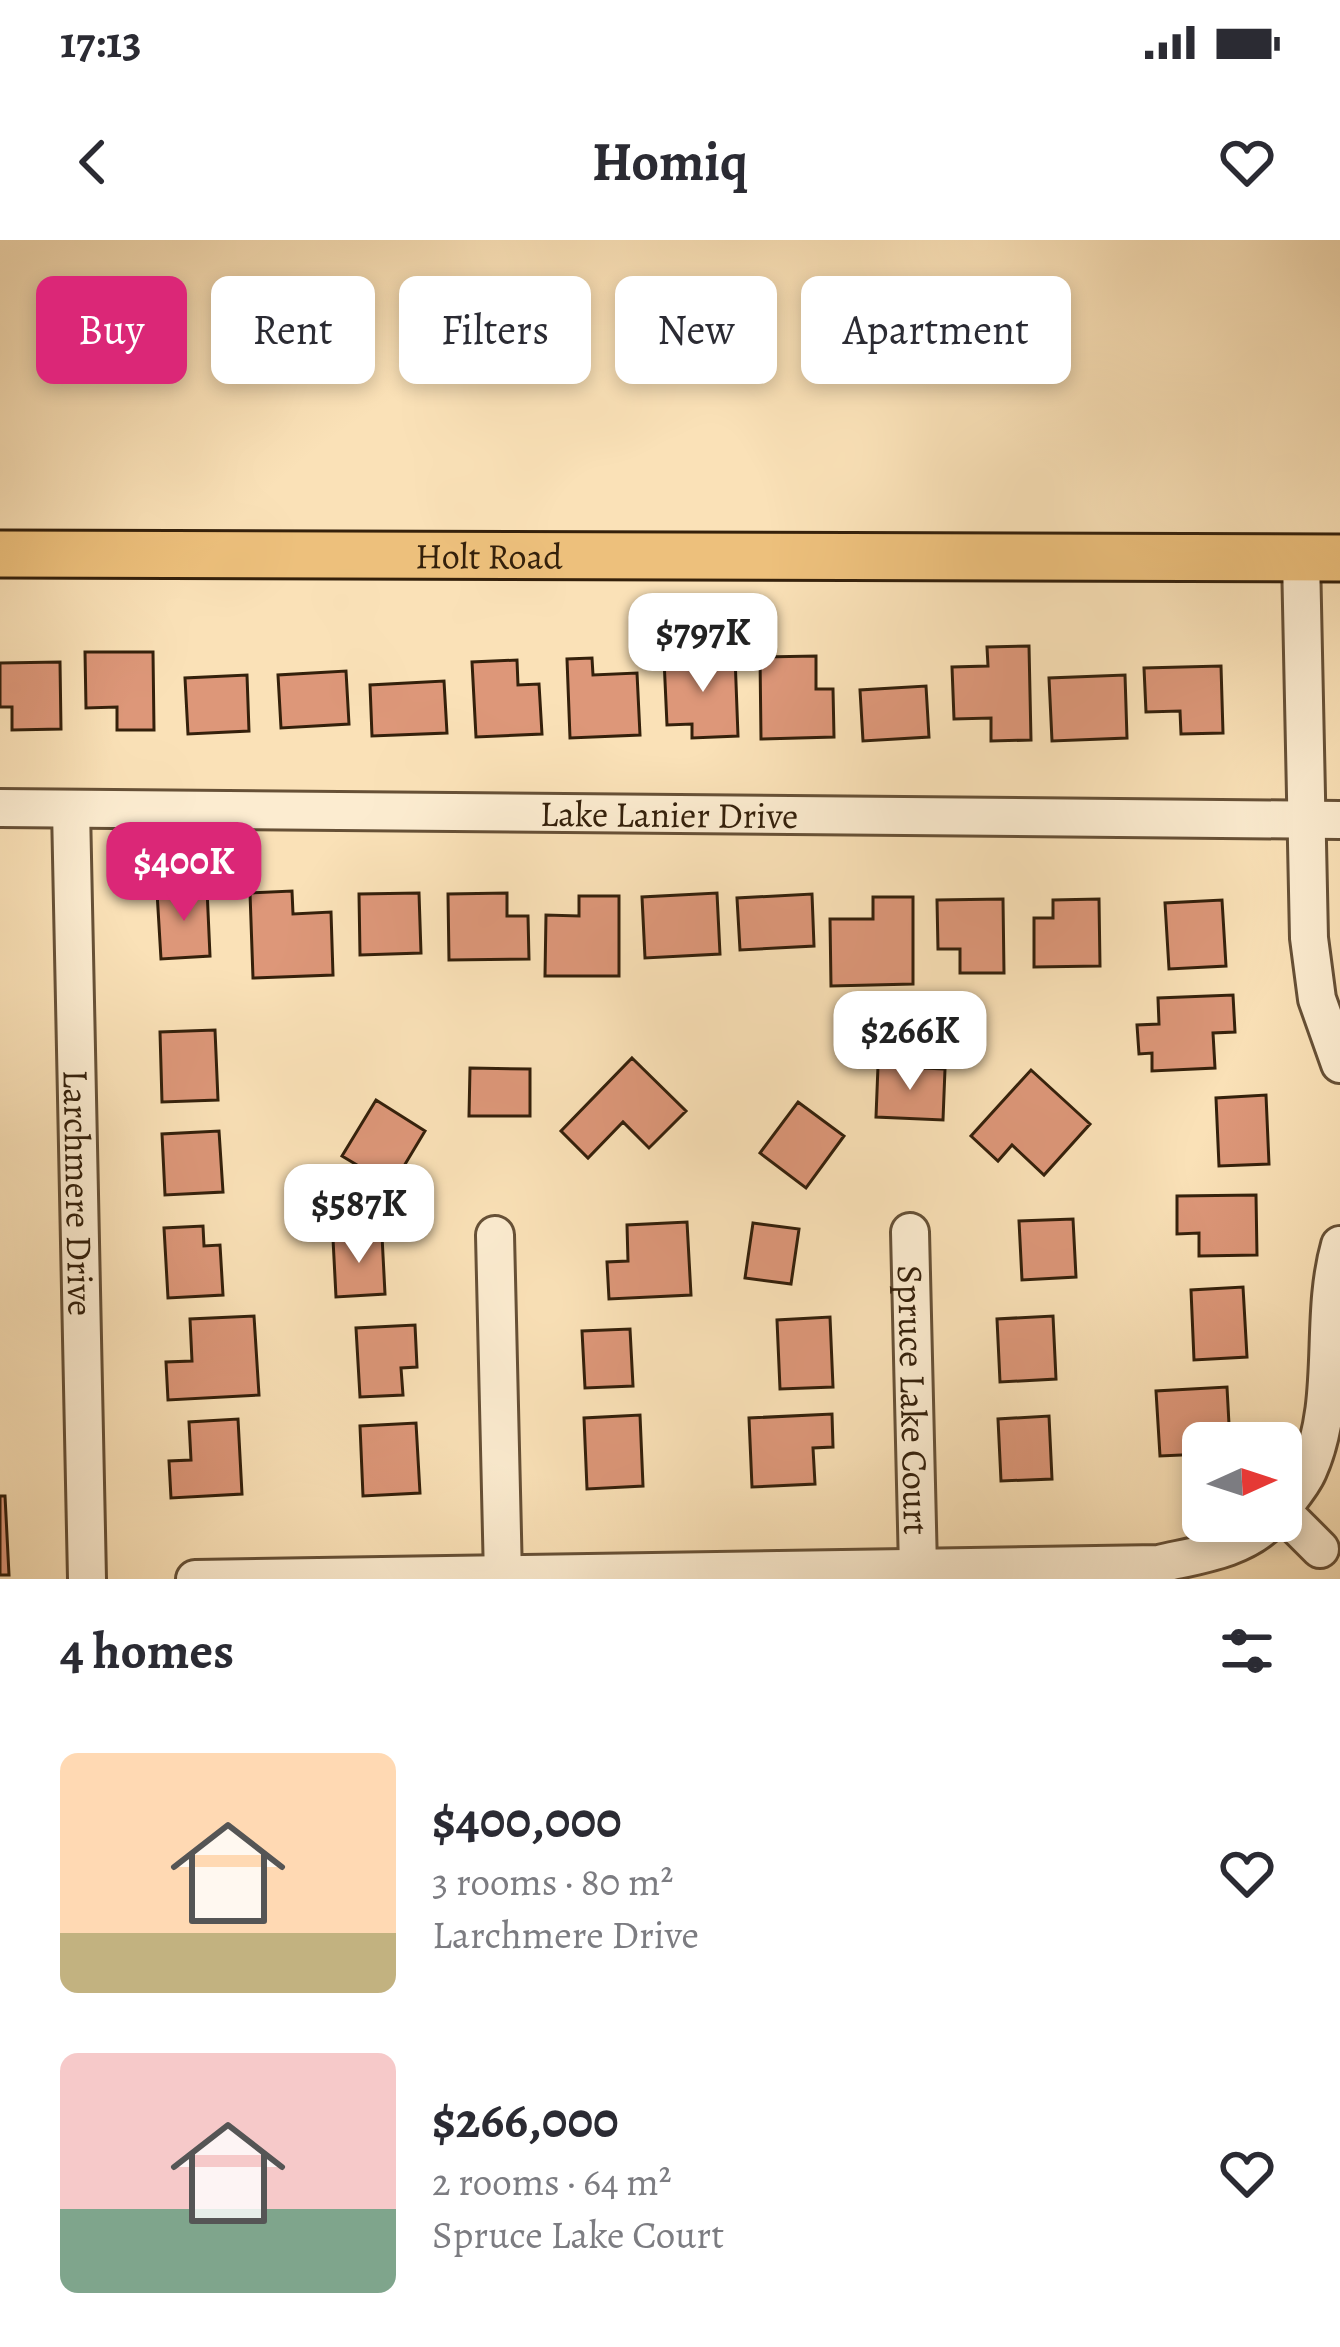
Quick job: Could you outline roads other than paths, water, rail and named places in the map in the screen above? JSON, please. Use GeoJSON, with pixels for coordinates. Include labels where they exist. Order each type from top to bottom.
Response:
{"type":"FeatureCollection","features":[{"type":"Feature","properties":{"kind":"main road","name":"Holt Road"},"geometry":{"type":"LineString","coordinates":[[0,554],[1321,558]]}},
{"type":"Feature","properties":{"kind":"street"},"geometry":{"type":"LineString","coordinates":[[1321,558],[1323,820],[1309,938],[1316,999],[1340,1064]]}},
{"type":"Feature","properties":{"kind":"street","name":"Lake Lanier Drive"},"geometry":{"type":"LineString","coordinates":[[0,808],[1323,820]]}},
{"type":"Feature","properties":{"kind":"street","name":"Larchmere Drive"},"geometry":{"type":"LineString","coordinates":[[71,809],[87,1579]]}},
{"type":"Feature","properties":{"kind":"street","name":"Spruce Lake Court"},"geometry":{"type":"LineString","coordinates":[[910,1232],[917,1568]]}},
{"type":"Feature","properties":{"kind":"street"},"geometry":{"type":"LineString","coordinates":[[495,1235],[503,1577]]}},
{"type":"Feature","properties":{"kind":"street"},"geometry":{"type":"LineString","coordinates":[[1302,1481],[1323,1432],[1329,1387],[1327,1318],[1340,1245]]}},
{"type":"Feature","properties":{"kind":"street"},"geometry":{"type":"LineString","coordinates":[[1302,1531],[1320,1549]]}},
{"type":"Feature","properties":{"kind":"street"},"geometry":{"type":"LineString","coordinates":[[195,1579],[1160,1564],[1237,1542]]}}]}
